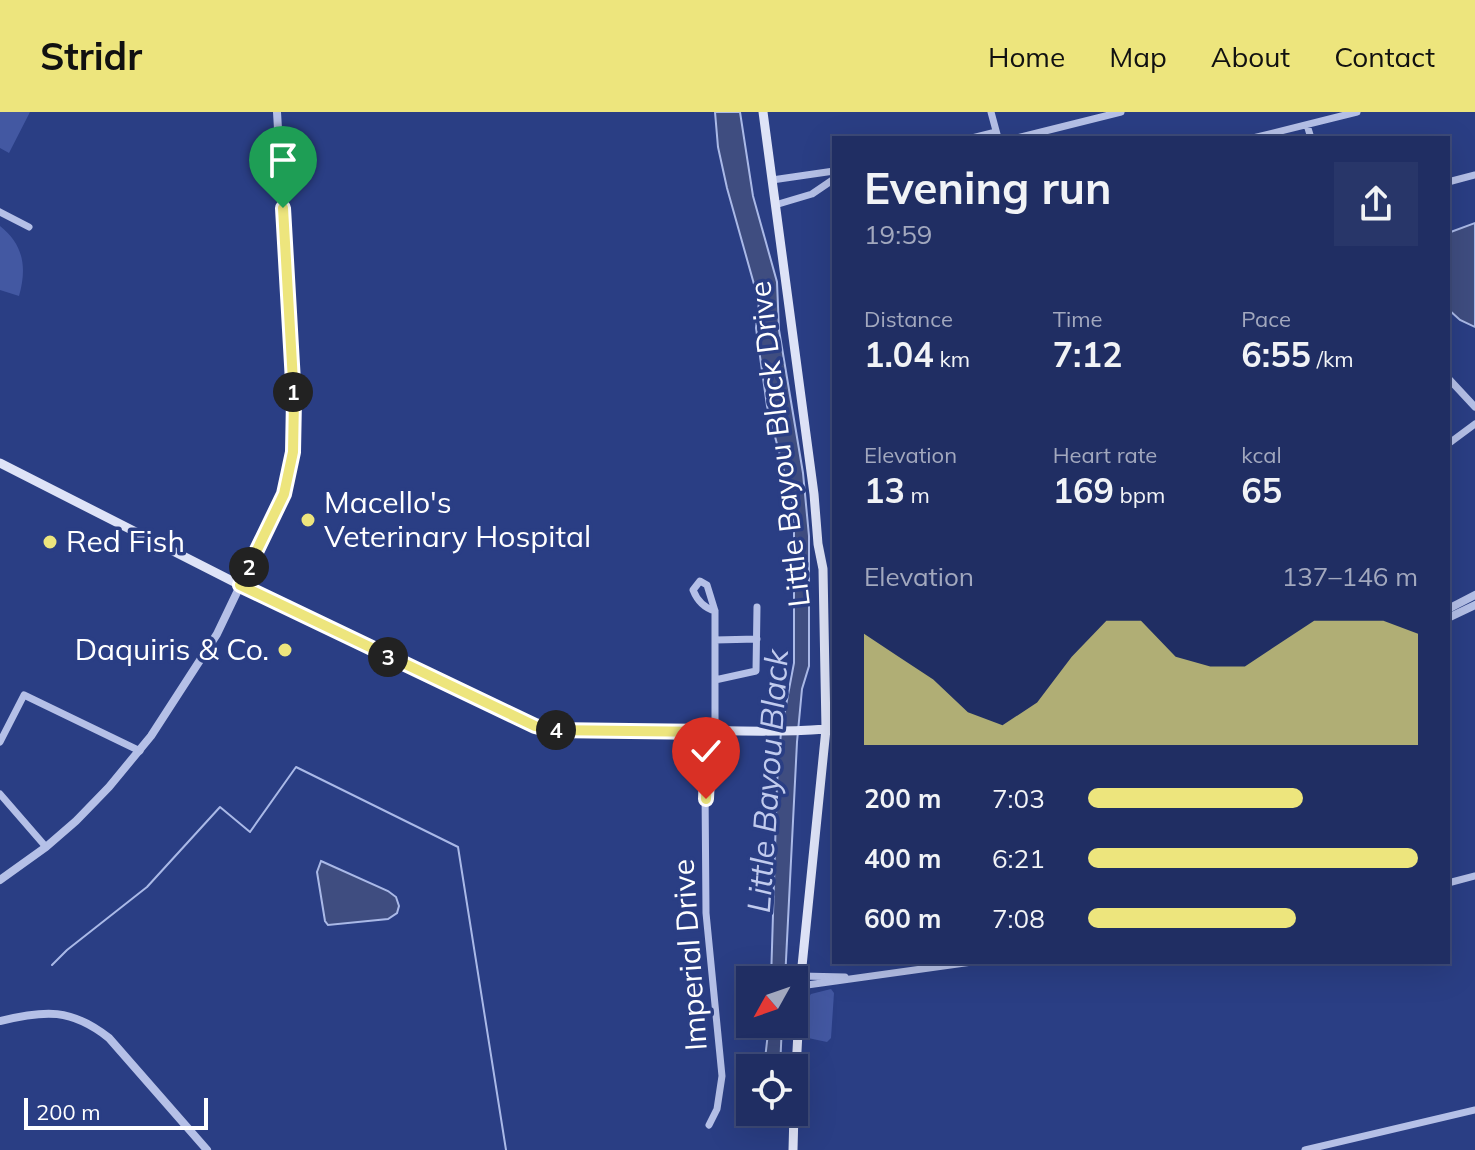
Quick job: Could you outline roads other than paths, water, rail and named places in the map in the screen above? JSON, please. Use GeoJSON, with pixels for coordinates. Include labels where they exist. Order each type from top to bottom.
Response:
{"type":"FeatureCollection","features":[{"type":"Feature","properties":{"kind":"main road","name":"Little Bayou Black Drive"},"geometry":{"type":"LineString","coordinates":[[763,112],[823,569],[830,728],[803,966]]}},
{"type":"Feature","properties":{"kind":"main road"},"geometry":{"type":"LineString","coordinates":[[0,463],[240,585],[535,726],[551,730],[712,732],[830,728]]}},
{"type":"Feature","properties":{"kind":"main road","name":"Little Bayou Black Drive"},"geometry":{"type":"LineString","coordinates":[[793,1150],[794,1126]]}},
{"type":"Feature","properties":{"kind":"street"},"geometry":{"type":"LineString","coordinates":[[0,880],[46,847],[100,797],[140,751],[217,634],[284,494],[291,472],[294,437],[277,112]]}},
{"type":"Feature","properties":{"kind":"street"},"geometry":{"type":"LineString","coordinates":[[991,112],[997,135]]}},
{"type":"Feature","properties":{"kind":"street"},"geometry":{"type":"LineString","coordinates":[[1025,136],[1121,112]]}},
{"type":"Feature","properties":{"kind":"street"},"geometry":{"type":"LineString","coordinates":[[1261,136],[1357,112]]}},
{"type":"Feature","properties":{"kind":"street"},"geometry":{"type":"LineString","coordinates":[[1307,125],[1310,136]]}},
{"type":"Feature","properties":{"kind":"street"},"geometry":{"type":"LineString","coordinates":[[772,180],[832,171]]}},
{"type":"Feature","properties":{"kind":"street"},"geometry":{"type":"LineString","coordinates":[[1450,181],[1475,175]]}},
{"type":"Feature","properties":{"kind":"street"},"geometry":{"type":"LineString","coordinates":[[775,205],[812,194],[832,180]]}},
{"type":"Feature","properties":{"kind":"street"},"geometry":{"type":"LineString","coordinates":[[0,212],[29,227]]}},
{"type":"Feature","properties":{"kind":"street"},"geometry":{"type":"LineString","coordinates":[[1450,380],[1475,407]]}},
{"type":"Feature","properties":{"kind":"street"},"geometry":{"type":"LineString","coordinates":[[1450,443],[1475,424]]}},
{"type":"Feature","properties":{"kind":"street"},"geometry":{"type":"LineString","coordinates":[[1450,608],[1475,595]]}},
{"type":"Feature","properties":{"kind":"street"},"geometry":{"type":"LineString","coordinates":[[1450,617],[1475,605]]}},
{"type":"Feature","properties":{"kind":"street"},"geometry":{"type":"LineString","coordinates":[[715,680],[756,671],[757,607]]}},
{"type":"Feature","properties":{"kind":"street","name":"Imperial Drive"},"geometry":{"type":"LineString","coordinates":[[709,1125],[717,1109],[722,1076],[706,913],[705,788],[715,680],[715,611]]}},
{"type":"Feature","properties":{"kind":"street"},"geometry":{"type":"LineString","coordinates":[[715,640],[757,639]]}},
{"type":"Feature","properties":{"kind":"street"},"geometry":{"type":"LineString","coordinates":[[0,742],[24,695],[140,751]]}},
{"type":"Feature","properties":{"kind":"street"},"geometry":{"type":"LineString","coordinates":[[0,794],[46,847]]}},
{"type":"Feature","properties":{"kind":"street"},"geometry":{"type":"LineString","coordinates":[[1450,882],[1475,876]]}},
{"type":"Feature","properties":{"kind":"street"},"geometry":{"type":"LineString","coordinates":[[808,981],[957,964]]}},
{"type":"Feature","properties":{"kind":"street"},"geometry":{"type":"LineString","coordinates":[[0,1021],[54,1013],[72,1016],[92,1025],[109,1038],[207,1150]]}},
{"type":"Feature","properties":{"kind":"street"},"geometry":{"type":"LineString","coordinates":[[1305,1150],[1475,1110]]}},
{"type":"Feature","properties":{"kind":"waterway"},"geometry":{"type":"LineString","coordinates":[[52,965],[147,887],[220,807],[250,832],[296,767],[458,847],[506,1150]]}},
{"type":"Feature","properties":{"kind":"place","name":"Macello's Veterinary Hospital"},"geometry":{"type":"Point","coordinates":[308,520]}},
{"type":"Feature","properties":{"kind":"place","name":"Red Fish"},"geometry":{"type":"Point","coordinates":[50,542]}},
{"type":"Feature","properties":{"kind":"place","name":"Daquiris & Co."},"geometry":{"type":"Point","coordinates":[285,650]}},
{"type":"Feature","properties":{"kind":"water label","name":"Little Bayou Black"},"geometry":{"type":"Point","coordinates":[768,781]}}]}
